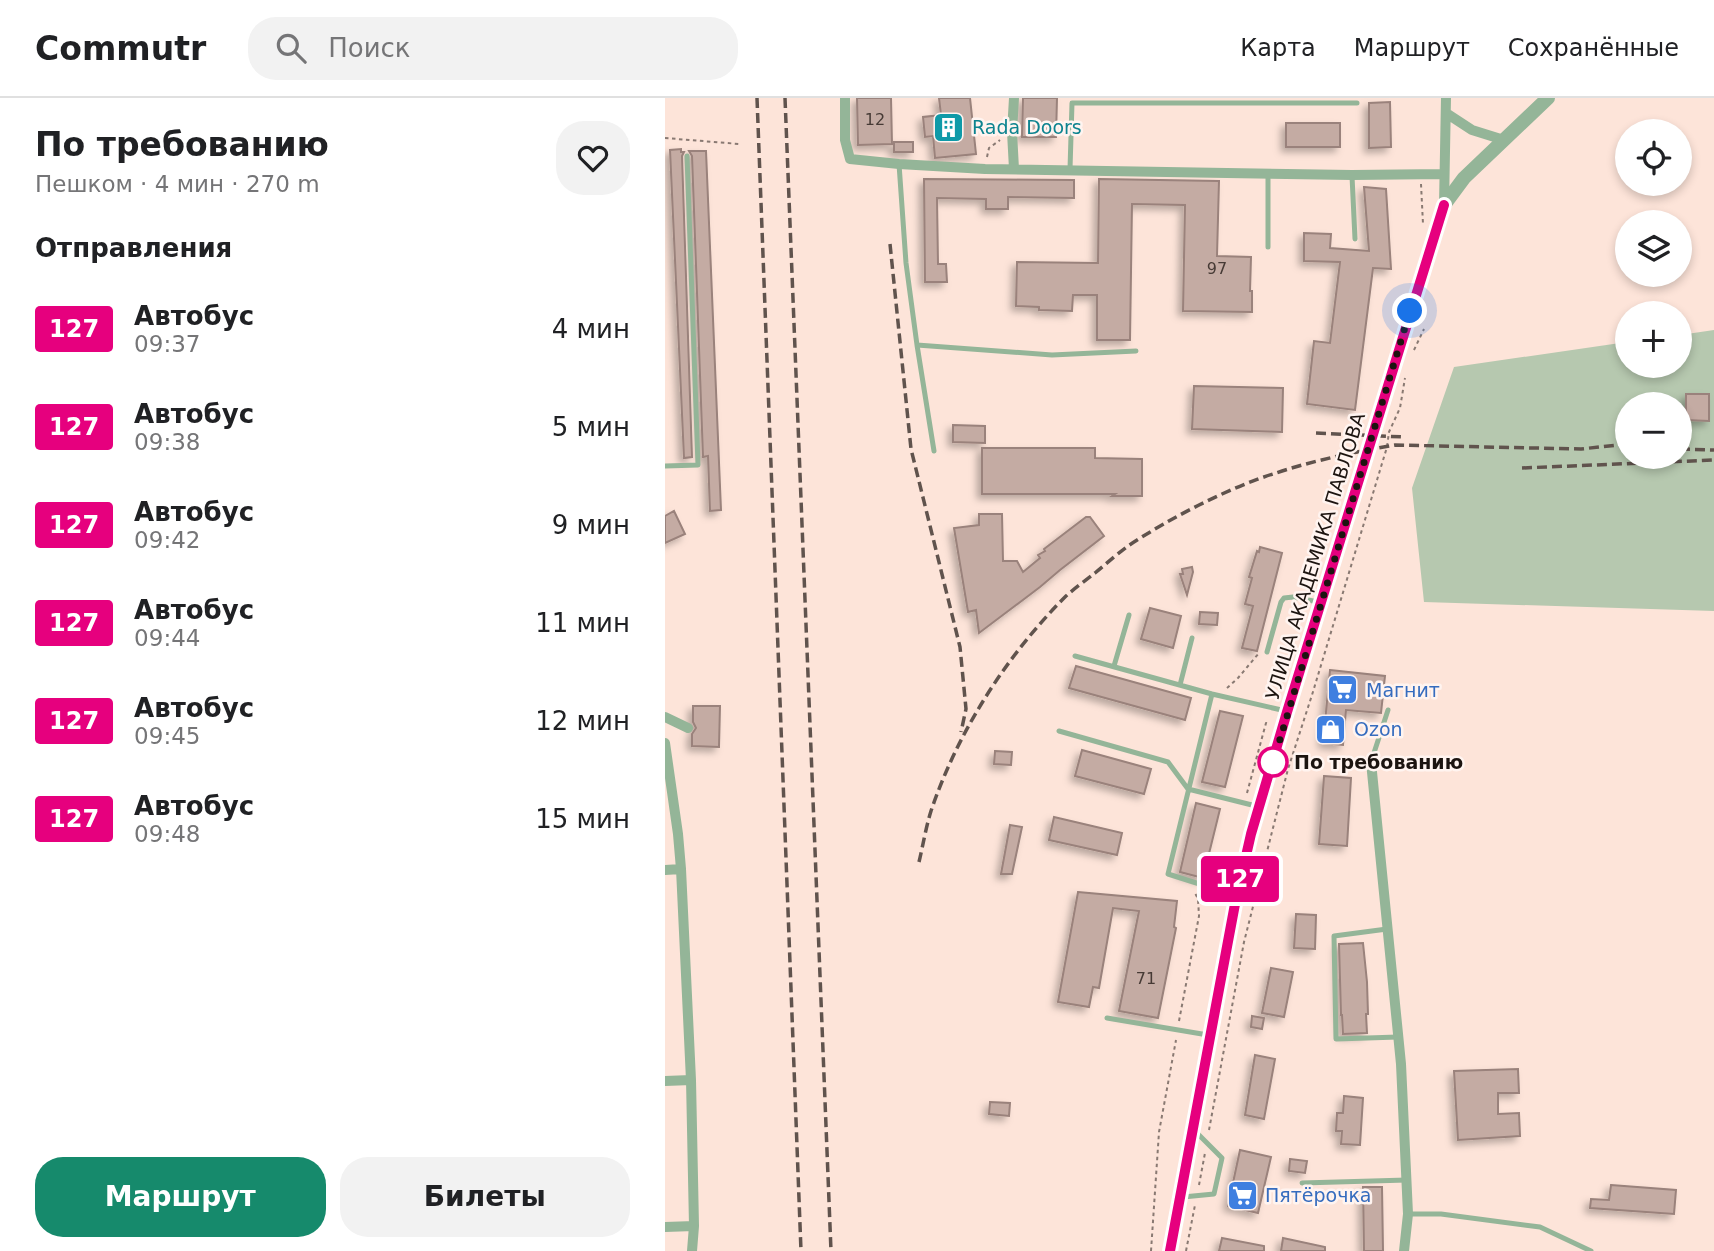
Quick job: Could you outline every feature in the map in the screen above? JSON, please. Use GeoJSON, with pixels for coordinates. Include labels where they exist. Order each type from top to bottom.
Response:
{"type":"FeatureCollection","features":[{"type":"Feature","properties":{"kind":"street"},"geometry":{"type":"LineString","coordinates":[[845,98],[845,140],[850,159],[985,169],[1444,174]]}},
{"type":"Feature","properties":{"kind":"street"},"geometry":{"type":"LineString","coordinates":[[1014,98],[1014,169]]}},
{"type":"Feature","properties":{"kind":"street"},"geometry":{"type":"LineString","coordinates":[[1444,205],[1446,98]]}},
{"type":"Feature","properties":{"kind":"street","name":"УЛИЦА АКАДЕМИКА ПАВЛОВА"},"geometry":{"type":"LineString","coordinates":[[1170,1251],[1235,904],[1248,848],[1287,712],[1444,205],[1464,178],[1548,98]]}},
{"type":"Feature","properties":{"kind":"street"},"geometry":{"type":"LineString","coordinates":[[1445,113],[1472,130],[1504,140]]}},
{"type":"Feature","properties":{"kind":"street"},"geometry":{"type":"LineString","coordinates":[[665,718],[688,728]]}},
{"type":"Feature","properties":{"kind":"street"},"geometry":{"type":"LineString","coordinates":[[665,743],[681,869],[691,1080],[694,1226],[692,1251]]}},
{"type":"Feature","properties":{"kind":"street"},"geometry":{"type":"LineString","coordinates":[[1371,762],[1401,1064],[1408,1214],[1405,1251]]}},
{"type":"Feature","properties":{"kind":"street"},"geometry":{"type":"LineString","coordinates":[[665,870],[681,869]]}},
{"type":"Feature","properties":{"kind":"street"},"geometry":{"type":"LineString","coordinates":[[665,1081],[691,1080]]}},
{"type":"Feature","properties":{"kind":"street"},"geometry":{"type":"LineString","coordinates":[[665,1227],[694,1226]]}},
{"type":"Feature","properties":{"kind":"lane"},"geometry":{"type":"LineString","coordinates":[[1070,169],[1072,103],[1357,103]]}},
{"type":"Feature","properties":{"kind":"lane"},"geometry":{"type":"LineString","coordinates":[[665,466],[698,466],[687,156]]}},
{"type":"Feature","properties":{"kind":"lane"},"geometry":{"type":"LineString","coordinates":[[899,164],[906,263],[934,451]]}},
{"type":"Feature","properties":{"kind":"lane"},"geometry":{"type":"LineString","coordinates":[[1268,174],[1268,247]]}},
{"type":"Feature","properties":{"kind":"lane"},"geometry":{"type":"LineString","coordinates":[[1352,175],[1355,239]]}},
{"type":"Feature","properties":{"kind":"lane"},"geometry":{"type":"LineString","coordinates":[[917,345],[1052,355],[1136,351]]}},
{"type":"Feature","properties":{"kind":"lane"},"geometry":{"type":"LineString","coordinates":[[1267,652],[1284,598],[1293,597],[1321,603]]}},
{"type":"Feature","properties":{"kind":"lane"},"geometry":{"type":"LineString","coordinates":[[1114,666],[1129,615]]}},
{"type":"Feature","properties":{"kind":"lane"},"geometry":{"type":"LineString","coordinates":[[1180,685],[1192,638]]}},
{"type":"Feature","properties":{"kind":"lane"},"geometry":{"type":"LineString","coordinates":[[1075,656],[1287,712]]}},
{"type":"Feature","properties":{"kind":"lane"},"geometry":{"type":"LineString","coordinates":[[1212,694],[1168,874],[1209,887],[1235,904]]}},
{"type":"Feature","properties":{"kind":"lane"},"geometry":{"type":"LineString","coordinates":[[1371,762],[1388,710]]}},
{"type":"Feature","properties":{"kind":"lane"},"geometry":{"type":"LineString","coordinates":[[1059,731],[1168,762],[1188,789],[1260,807]]}},
{"type":"Feature","properties":{"kind":"lane"},"geometry":{"type":"LineString","coordinates":[[1387,929],[1334,936],[1336,1040],[1398,1037]]}},
{"type":"Feature","properties":{"kind":"lane"},"geometry":{"type":"LineString","coordinates":[[1107,1018],[1210,1035]]}},
{"type":"Feature","properties":{"kind":"lane"},"geometry":{"type":"LineString","coordinates":[[1180,1197],[1214,1194],[1222,1158],[1193,1129]]}},
{"type":"Feature","properties":{"kind":"lane"},"geometry":{"type":"LineString","coordinates":[[1302,1183],[1407,1180]]}},
{"type":"Feature","properties":{"kind":"lane"},"geometry":{"type":"LineString","coordinates":[[1408,1214],[1441,1214],[1540,1227],[1591,1251]]}},
{"type":"Feature","properties":{"kind":"path"},"geometry":{"type":"LineString","coordinates":[[985,169],[989,148],[1012,132]]}},
{"type":"Feature","properties":{"kind":"path"},"geometry":{"type":"LineString","coordinates":[[665,138],[739,144]]}},
{"type":"Feature","properties":{"kind":"path"},"geometry":{"type":"LineString","coordinates":[[1420,173],[1423,229]]}},
{"type":"Feature","properties":{"kind":"path"},"geometry":{"type":"LineString","coordinates":[[1413,352],[1425,329]]}},
{"type":"Feature","properties":{"kind":"path"},"geometry":{"type":"LineString","coordinates":[[1186,1251],[1244,942],[1288,769],[1387,447],[1389,432],[1400,408],[1406,374]]}},
{"type":"Feature","properties":{"kind":"path"},"geometry":{"type":"LineString","coordinates":[[1151,1251],[1159,1132],[1199,916],[1198,899],[1188,881]]}},
{"type":"Feature","properties":{"kind":"green space"},"geometry":{"type":"Polygon","coordinates":[[[1714,330],[1714,611],[1424,602],[1412,488],[1454,367],[1615,344],[1615,378],[1692,378],[1692,333],[1714,330]]]}},
{"type":"Feature","properties":{"kind":"building"},"geometry":{"type":"Polygon","coordinates":[[[857,98],[891,98],[892,144],[858,145],[857,98]]]}},
{"type":"Feature","properties":{"kind":"building","name":"Rada Doors"},"geometry":{"type":"Polygon","coordinates":[[[939,98],[970,98],[976,154],[935,158],[933,136],[925,137],[923,117],[941,115],[939,98]]]}},
{"type":"Feature","properties":{"kind":"building"},"geometry":{"type":"Polygon","coordinates":[[[1023,98],[1057,98],[1056,137],[1022,137],[1023,98]]]}},
{"type":"Feature","properties":{"kind":"building"},"geometry":{"type":"Polygon","coordinates":[[[1390,102],[1391,147],[1369,148],[1369,103],[1390,102]]]}},
{"type":"Feature","properties":{"kind":"building"},"geometry":{"type":"Polygon","coordinates":[[[1286,123],[1340,123],[1340,147],[1286,147],[1286,123]]]}},
{"type":"Feature","properties":{"kind":"building"},"geometry":{"type":"Polygon","coordinates":[[[894,142],[913,142],[913,152],[894,152],[894,142]]]}},
{"type":"Feature","properties":{"kind":"building"},"geometry":{"type":"Polygon","coordinates":[[[681,149],[681,152],[684,152],[682,156],[692,457],[684,458],[670,150],[681,149]]]}},
{"type":"Feature","properties":{"kind":"building"},"geometry":{"type":"Polygon","coordinates":[[[689,151],[706,151],[721,510],[710,511],[708,456],[703,457],[692,156],[689,151]]]}},
{"type":"Feature","properties":{"kind":"building"},"geometry":{"type":"Polygon","coordinates":[[[924,179],[1074,180],[1074,198],[1008,197],[1008,209],[986,209],[986,199],[937,198],[938,264],[946,264],[947,282],[925,282],[924,179]]]}},
{"type":"Feature","properties":{"kind":"building"},"geometry":{"type":"Polygon","coordinates":[[[1099,179],[1219,181],[1217,256],[1251,257],[1252,312],[1183,311],[1185,205],[1132,204],[1130,340],[1097,340],[1097,295],[1073,295],[1072,311],[1016,306],[1017,262],[1098,263],[1099,179]]]}},
{"type":"Feature","properties":{"kind":"building"},"geometry":{"type":"Polygon","coordinates":[[[1364,187],[1386,189],[1391,269],[1373,268],[1355,410],[1307,404],[1314,341],[1330,343],[1340,262],[1304,261],[1304,233],[1331,234],[1330,248],[1369,251],[1364,187]]]}},
{"type":"Feature","properties":{"kind":"building"},"geometry":{"type":"Polygon","coordinates":[[[1194,386],[1283,388],[1282,432],[1192,429],[1194,386]]]}},
{"type":"Feature","properties":{"kind":"building"},"geometry":{"type":"Polygon","coordinates":[[[1692,394],[1709,394],[1709,421],[1692,420],[1692,394]]]}},
{"type":"Feature","properties":{"kind":"building"},"geometry":{"type":"Polygon","coordinates":[[[953,425],[985,426],[985,443],[953,442],[953,425]]]}},
{"type":"Feature","properties":{"kind":"building"},"geometry":{"type":"Polygon","coordinates":[[[982,448],[1095,448],[1095,458],[1142,459],[1142,496],[982,494],[982,448]]]}},
{"type":"Feature","properties":{"kind":"building"},"geometry":{"type":"Polygon","coordinates":[[[674,511],[685,534],[665,543],[665,516],[674,511]]]}},
{"type":"Feature","properties":{"kind":"building"},"geometry":{"type":"Polygon","coordinates":[[[979,514],[1002,514],[1003,561],[1017,561],[1023,572],[1040,558],[1038,555],[1045,551],[1044,549],[1086,517],[1090,517],[1104,536],[979,633],[976,610],[968,612],[954,528],[979,525],[979,514]]]}},
{"type":"Feature","properties":{"kind":"building"},"geometry":{"type":"Polygon","coordinates":[[[1260,547],[1282,553],[1257,651],[1242,648],[1253,606],[1245,604],[1252,578],[1249,577],[1260,547]]]}},
{"type":"Feature","properties":{"kind":"building"},"geometry":{"type":"Polygon","coordinates":[[[1192,567],[1187,595],[1180,574],[1183,574],[1182,569],[1192,567]]]}},
{"type":"Feature","properties":{"kind":"building"},"geometry":{"type":"Polygon","coordinates":[[[1150,608],[1181,616],[1173,648],[1141,639],[1150,608]]]}},
{"type":"Feature","properties":{"kind":"building"},"geometry":{"type":"Polygon","coordinates":[[[1200,612],[1218,613],[1217,625],[1199,624],[1200,612]]]}},
{"type":"Feature","properties":{"kind":"building"},"geometry":{"type":"Polygon","coordinates":[[[1076,666],[1191,698],[1185,720],[1069,688],[1076,666]]]}},
{"type":"Feature","properties":{"kind":"building"},"geometry":{"type":"Polygon","coordinates":[[[1330,670],[1385,676],[1381,713],[1346,710],[1343,745],[1323,743],[1330,670]]]}},
{"type":"Feature","properties":{"kind":"building"},"geometry":{"type":"Polygon","coordinates":[[[693,706],[720,706],[719,747],[692,746],[692,734],[696,728],[693,722],[693,706]]]}},
{"type":"Feature","properties":{"kind":"building"},"geometry":{"type":"Polygon","coordinates":[[[1220,711],[1243,716],[1225,787],[1202,782],[1220,711]]]}},
{"type":"Feature","properties":{"kind":"building"},"geometry":{"type":"Polygon","coordinates":[[[1082,750],[1151,769],[1144,794],[1075,776],[1082,750]]]}},
{"type":"Feature","properties":{"kind":"building"},"geometry":{"type":"Polygon","coordinates":[[[995,751],[1012,752],[1011,765],[994,764],[995,751]]]}},
{"type":"Feature","properties":{"kind":"building"},"geometry":{"type":"Polygon","coordinates":[[[1324,776],[1351,778],[1347,846],[1319,844],[1324,776]]]}},
{"type":"Feature","properties":{"kind":"building"},"geometry":{"type":"Polygon","coordinates":[[[1196,803],[1220,809],[1203,878],[1180,872],[1196,803]]]}},
{"type":"Feature","properties":{"kind":"building"},"geometry":{"type":"Polygon","coordinates":[[[1054,817],[1122,833],[1117,855],[1049,840],[1054,817]]]}},
{"type":"Feature","properties":{"kind":"building"},"geometry":{"type":"Polygon","coordinates":[[[1010,825],[1022,827],[1012,874],[1001,874],[1010,825]]]}},
{"type":"Feature","properties":{"kind":"building"},"geometry":{"type":"Polygon","coordinates":[[[1078,892],[1177,901],[1176,928],[1158,1018],[1119,1011],[1139,911],[1113,908],[1099,988],[1093,987],[1089,1007],[1058,1002],[1078,892]]]}},
{"type":"Feature","properties":{"kind":"building"},"geometry":{"type":"Polygon","coordinates":[[[1296,914],[1316,915],[1315,949],[1294,948],[1296,914]]]}},
{"type":"Feature","properties":{"kind":"building"},"geometry":{"type":"Polygon","coordinates":[[[1363,943],[1367,982],[1367,1033],[1343,1034],[1339,944],[1363,943]]]}},
{"type":"Feature","properties":{"kind":"building"},"geometry":{"type":"Polygon","coordinates":[[[1271,968],[1293,972],[1284,1017],[1262,1013],[1271,968]]]}},
{"type":"Feature","properties":{"kind":"building"},"geometry":{"type":"Polygon","coordinates":[[[1252,1016],[1264,1018],[1262,1029],[1251,1027],[1252,1016]]]}},
{"type":"Feature","properties":{"kind":"building"},"geometry":{"type":"Polygon","coordinates":[[[1255,1055],[1275,1059],[1264,1119],[1245,1115],[1255,1055]]]}},
{"type":"Feature","properties":{"kind":"building"},"geometry":{"type":"Polygon","coordinates":[[[1518,1069],[1519,1093],[1498,1093],[1498,1114],[1519,1113],[1520,1136],[1458,1140],[1454,1071],[1518,1069]]]}},
{"type":"Feature","properties":{"kind":"building"},"geometry":{"type":"Polygon","coordinates":[[[1344,1096],[1363,1098],[1360,1145],[1341,1144],[1342,1131],[1336,1131],[1337,1113],[1343,1113],[1344,1096]]]}},
{"type":"Feature","properties":{"kind":"building"},"geometry":{"type":"Polygon","coordinates":[[[990,1102],[1010,1103],[1009,1116],[989,1114],[990,1102]]]}},
{"type":"Feature","properties":{"kind":"building"},"geometry":{"type":"Polygon","coordinates":[[[1240,1150],[1271,1157],[1258,1213],[1228,1206],[1240,1150]]]}},
{"type":"Feature","properties":{"kind":"building"},"geometry":{"type":"Polygon","coordinates":[[[1290,1159],[1307,1161],[1305,1173],[1289,1171],[1290,1159]]]}},
{"type":"Feature","properties":{"kind":"building"},"geometry":{"type":"Polygon","coordinates":[[[1611,1185],[1676,1190],[1674,1214],[1590,1208],[1591,1199],[1609,1200],[1611,1185]]]}},
{"type":"Feature","properties":{"kind":"building"},"geometry":{"type":"Polygon","coordinates":[[[1363,1187],[1382,1187],[1383,1251],[1364,1251],[1363,1187]]]}},
{"type":"Feature","properties":{"kind":"building"},"geometry":{"type":"Polygon","coordinates":[[[1222,1238],[1264,1246],[1264,1251],[1219,1251],[1222,1238]]]}},
{"type":"Feature","properties":{"kind":"building"},"geometry":{"type":"Polygon","coordinates":[[[1283,1238],[1325,1247],[1325,1251],[1281,1251],[1283,1238]]]}},
{"type":"Feature","properties":{"kind":"railway"},"geometry":{"type":"LineString","coordinates":[[757,98],[801,1251]]}},
{"type":"Feature","properties":{"kind":"railway"},"geometry":{"type":"LineString","coordinates":[[785,98],[831,1251]]}},
{"type":"Feature","properties":{"kind":"railway"},"geometry":{"type":"LineString","coordinates":[[890,244],[911,449],[960,647],[966,709],[961,732]]}},
{"type":"Feature","properties":{"kind":"railway"},"geometry":{"type":"LineString","coordinates":[[1316,433],[1404,437]]}},
{"type":"Feature","properties":{"kind":"railway"},"geometry":{"type":"LineString","coordinates":[[919,862],[929,817],[942,781],[970,723],[1004,669],[1066,596],[1128,546],[1162,525],[1219,495],[1258,479],[1320,460],[1395,445],[1581,449],[1615,445]]}},
{"type":"Feature","properties":{"kind":"railway"},"geometry":{"type":"LineString","coordinates":[[1692,449],[1714,450]]}},
{"type":"Feature","properties":{"kind":"railway"},"geometry":{"type":"LineString","coordinates":[[1522,468],[1714,460]]}},
{"type":"Feature","properties":{"kind":"bus line","name":"127"},"geometry":{"type":"LineString","coordinates":[[1170,1251],[1246,854],[1287,712],[1444,205]]}},
{"type":"Feature","properties":{"kind":"place","name":"Rada Doors"},"geometry":{"type":"Point","coordinates":[949,127]}},
{"type":"Feature","properties":{"kind":"place","name":"Магнит"},"geometry":{"type":"Point","coordinates":[1343,690]}},
{"type":"Feature","properties":{"kind":"place","name":"Ozon"},"geometry":{"type":"Point","coordinates":[1331,729]}},
{"type":"Feature","properties":{"kind":"place","name":"По требованию"},"geometry":{"type":"Point","coordinates":[1273,762]}},
{"type":"Feature","properties":{"kind":"place","name":"Пятёрочка"},"geometry":{"type":"Point","coordinates":[1242,1195]}},
{"type":"Feature","properties":{"kind":"route"},"geometry":{"type":"LineString","coordinates":[[1273,762],[1271,769],[1410,311]]}}]}
